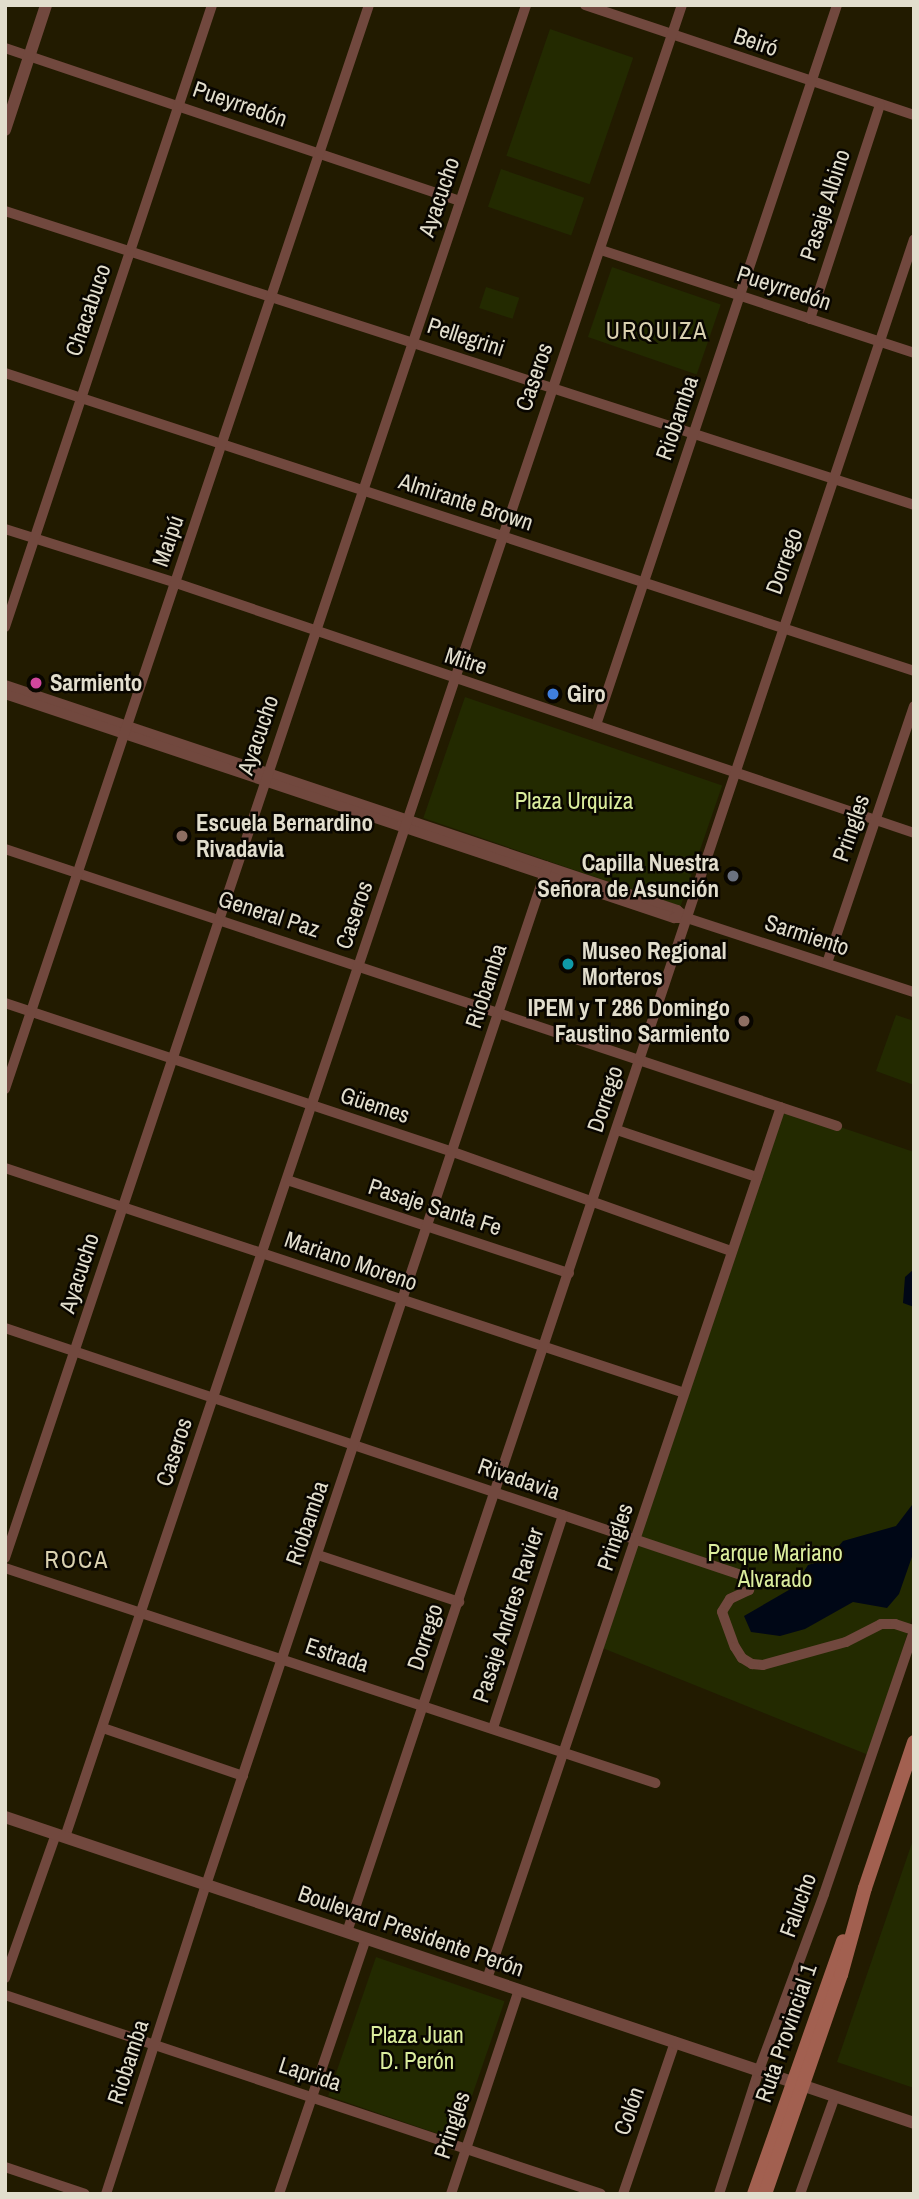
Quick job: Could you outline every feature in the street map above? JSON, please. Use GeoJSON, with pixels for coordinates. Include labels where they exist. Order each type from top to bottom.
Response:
{"type":"FeatureCollection","features":[{"type":"Feature","properties":{"kind":"main road","name":"Ruta Provincial 1"},"geometry":{"type":"LineString","coordinates":[[754,2194],[841,1975],[865,1888],[914,1742]]}},
{"type":"Feature","properties":{"kind":"main road","name":"Ruta Provincial 1"},"geometry":{"type":"LineString","coordinates":[[765,2194],[798,2083]]}},
{"type":"Feature","properties":{"kind":"street"},"geometry":{"type":"LineString","coordinates":[[5,130],[46,5]]}},
{"type":"Feature","properties":{"kind":"street","name":"Chacabuco"},"geometry":{"type":"LineString","coordinates":[[5,627],[212,5]]}},
{"type":"Feature","properties":{"kind":"street","name":"Maipú"},"geometry":{"type":"LineString","coordinates":[[5,1089],[369,5]]}},
{"type":"Feature","properties":{"kind":"street","name":"Ayacucho"},"geometry":{"type":"LineString","coordinates":[[5,1558],[526,5]]}},
{"type":"Feature","properties":{"kind":"street","name":"Beiró"},"geometry":{"type":"LineString","coordinates":[[584,5],[914,116]]}},
{"type":"Feature","properties":{"kind":"street","name":"Caseros"},"geometry":{"type":"LineString","coordinates":[[5,1978],[103,1728],[682,5]]}},
{"type":"Feature","properties":{"kind":"street","name":"Riobamba"},"geometry":{"type":"LineString","coordinates":[[596,725],[837,5]]}},
{"type":"Feature","properties":{"kind":"street","name":"Pueyrredón"},"geometry":{"type":"LineString","coordinates":[[5,48],[460,201]]}},
{"type":"Feature","properties":{"kind":"street","name":"Pasaje Albino"},"geometry":{"type":"LineString","coordinates":[[810,319],[880,105]]}},
{"type":"Feature","properties":{"kind":"street","name":"Pellegrini"},"geometry":{"type":"LineString","coordinates":[[5,211],[914,505]]}},
{"type":"Feature","properties":{"kind":"street","name":"Dorrego"},"geometry":{"type":"LineString","coordinates":[[347,1932],[914,239]]}},
{"type":"Feature","properties":{"kind":"street","name":"Pueyrredón"},"geometry":{"type":"LineString","coordinates":[[600,250],[914,353]]}},
{"type":"Feature","properties":{"kind":"street","name":"Almirante Brown"},"geometry":{"type":"LineString","coordinates":[[5,373],[914,671]]}},
{"type":"Feature","properties":{"kind":"street","name":"Mitre"},"geometry":{"type":"LineString","coordinates":[[5,529],[176,583],[914,833]]}},
{"type":"Feature","properties":{"kind":"street","name":"Sarmiento"},"geometry":{"type":"LineString","coordinates":[[5,685],[126,731]]}},
{"type":"Feature","properties":{"kind":"street","name":"Sarmiento"},"geometry":{"type":"LineString","coordinates":[[5,694],[266,777],[546,871],[674,918],[687,918],[914,992]]}},
{"type":"Feature","properties":{"kind":"street","name":"Pringles"},"geometry":{"type":"LineString","coordinates":[[827,963],[914,706]]}},
{"type":"Feature","properties":{"kind":"street","name":"General Paz"},"geometry":{"type":"LineString","coordinates":[[5,849],[837,1126]]}},
{"type":"Feature","properties":{"kind":"street","name":"Riobamba"},"geometry":{"type":"LineString","coordinates":[[106,2194],[206,1885],[546,871]]}},
{"type":"Feature","properties":{"kind":"street","name":"Güemes"},"geometry":{"type":"LineString","coordinates":[[5,1003],[453,1152],[731,1251]]}},
{"type":"Feature","properties":{"kind":"street","name":"Pringles"},"geometry":{"type":"LineString","coordinates":[[487,1979],[566,1752],[781,1107]]}},
{"type":"Feature","properties":{"kind":"street"},"geometry":{"type":"LineString","coordinates":[[617,1129],[757,1177]]}},
{"type":"Feature","properties":{"kind":"street","name":"Mariano Moreno"},"geometry":{"type":"LineString","coordinates":[[5,1168],[684,1393]]}},
{"type":"Feature","properties":{"kind":"street","name":"Pasaje Santa Fe"},"geometry":{"type":"LineString","coordinates":[[287,1180],[569,1273]]}},
{"type":"Feature","properties":{"kind":"street","name":"Rivadavia"},"geometry":{"type":"LineString","coordinates":[[5,1328],[753,1579],[749,1590],[730,1599],[722,1612],[735,1647],[742,1658],[752,1664],[763,1665],[846,1642],[881,1624],[895,1624],[914,1630]]}},
{"type":"Feature","properties":{"kind":"street","name":"Pasaje Andres Ravier"},"geometry":{"type":"LineString","coordinates":[[493,1728],[563,1516]]}},
{"type":"Feature","properties":{"kind":"street"},"geometry":{"type":"LineString","coordinates":[[318,1555],[459,1602]]}},
{"type":"Feature","properties":{"kind":"street","name":"Estrada"},"geometry":{"type":"LineString","coordinates":[[5,1567],[656,1783]]}},
{"type":"Feature","properties":{"kind":"street","name":"Falucho"},"geometry":{"type":"LineString","coordinates":[[719,2194],[759,2070],[824,1894],[914,1630]]}},
{"type":"Feature","properties":{"kind":"street"},"geometry":{"type":"LineString","coordinates":[[103,1728],[243,1776]]}},
{"type":"Feature","properties":{"kind":"street","name":"Boulevard Presidente Perón"},"geometry":{"type":"LineString","coordinates":[[5,1817],[914,2123]]}},
{"type":"Feature","properties":{"kind":"street"},"geometry":{"type":"LineString","coordinates":[[279,2194],[366,1938]]}},
{"type":"Feature","properties":{"kind":"street","name":"Pringles"},"geometry":{"type":"LineString","coordinates":[[452,2194],[519,1990]]}},
{"type":"Feature","properties":{"kind":"street","name":"Laprida"},"geometry":{"type":"LineString","coordinates":[[5,1995],[601,2194]]}},
{"type":"Feature","properties":{"kind":"street","name":"Colón"},"geometry":{"type":"LineString","coordinates":[[623,2194],[675,2042]]}},
{"type":"Feature","properties":{"kind":"street"},"geometry":{"type":"LineString","coordinates":[[800,2194],[835,2096]]}},
{"type":"Feature","properties":{"kind":"street"},"geometry":{"type":"LineString","coordinates":[[5,2167],[85,2194]]}},
{"type":"Feature","properties":{"kind":"green space"},"geometry":{"type":"Polygon","coordinates":[[[550,29],[633,58],[590,184],[506,156],[550,29]]]}},
{"type":"Feature","properties":{"kind":"green space"},"geometry":{"type":"Polygon","coordinates":[[[501,169],[584,198],[571,235],[488,207],[501,169]]]}},
{"type":"Feature","properties":{"kind":"green space"},"geometry":{"type":"Polygon","coordinates":[[[612,267],[721,304],[697,374],[588,337],[612,267]]]}},
{"type":"Feature","properties":{"kind":"green space"},"geometry":{"type":"Polygon","coordinates":[[[486,287],[519,298],[512,319],[479,308],[486,287]]]}},
{"type":"Feature","properties":{"kind":"green space","name":"Plaza Urquiza"},"geometry":{"type":"Polygon","coordinates":[[[465,697],[722,786],[681,907],[423,818],[465,697]]]}},
{"type":"Feature","properties":{"kind":"green space"},"geometry":{"type":"Polygon","coordinates":[[[896,1015],[914,1021],[914,1085],[876,1071],[896,1015]]]}},
{"type":"Feature","properties":{"kind":"green space","name":"Parque Mariano Alvarado"},"geometry":{"type":"Polygon","coordinates":[[[781,1107],[914,1152],[914,1611],[871,1756],[600,1647],[781,1107]]]}},
{"type":"Feature","properties":{"kind":"green space"},"geometry":{"type":"Polygon","coordinates":[[[914,1837],[914,2088],[837,2062],[914,1837]]]}},
{"type":"Feature","properties":{"kind":"green space","name":"Plaza Juan D. Perón"},"geometry":{"type":"Polygon","coordinates":[[[376,1957],[505,2001],[457,2140],[328,2096],[376,1957]]]}},
{"type":"Feature","properties":{"kind":"water"},"geometry":{"type":"Polygon","coordinates":[[[914,1269],[914,1307],[903,1303],[905,1277],[914,1269]]]}},
{"type":"Feature","properties":{"kind":"water"},"geometry":{"type":"Polygon","coordinates":[[[914,1479],[914,1551],[899,1594],[887,1608],[853,1602],[805,1629],[780,1636],[751,1632],[744,1616],[794,1587],[808,1565],[828,1559],[843,1541],[896,1526],[912,1505],[914,1479]]]}},
{"type":"Feature","properties":{"kind":"place","name":"Sarmiento"},"geometry":{"type":"Point","coordinates":[36,683]}},
{"type":"Feature","properties":{"kind":"place","name":"Giro"},"geometry":{"type":"Point","coordinates":[553,694]}},
{"type":"Feature","properties":{"kind":"place","name":"Escuela Bernardino Rivadavia"},"geometry":{"type":"Point","coordinates":[182,836]}},
{"type":"Feature","properties":{"kind":"place","name":"Capilla Nuestra Señora de Asunción"},"geometry":{"type":"Point","coordinates":[733,876]}},
{"type":"Feature","properties":{"kind":"place","name":"Museo Regional Morteros"},"geometry":{"type":"Point","coordinates":[568,964]}},
{"type":"Feature","properties":{"kind":"place","name":"IPEM y T 286 Domingo Faustino Sarmiento"},"geometry":{"type":"Point","coordinates":[744,1021]}},
{"type":"Feature","properties":{"kind":"district","name":"URQUIZA"},"geometry":{"type":"Point","coordinates":[657,331]}},
{"type":"Feature","properties":{"kind":"district","name":"ROCA"},"geometry":{"type":"Point","coordinates":[77,1560]}}]}
